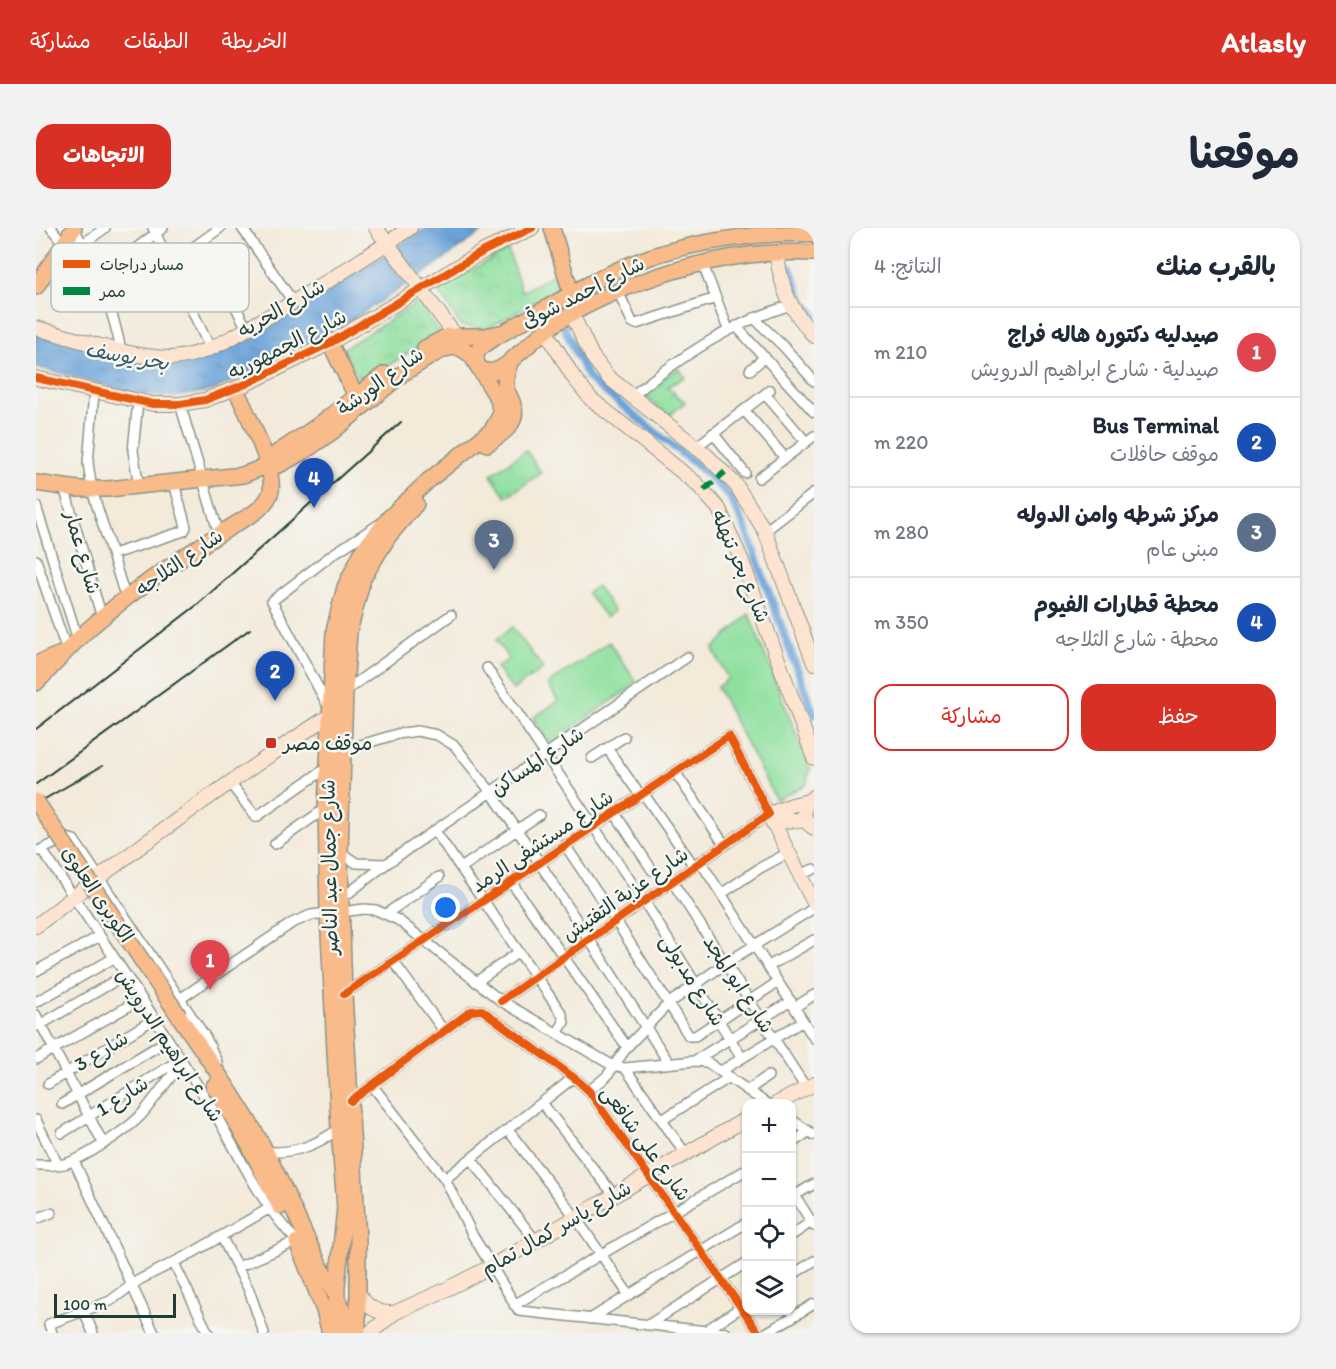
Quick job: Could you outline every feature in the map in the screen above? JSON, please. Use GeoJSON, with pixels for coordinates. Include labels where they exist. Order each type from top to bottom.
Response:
{"type":"FeatureCollection","features":[{"type":"Feature","properties":{"kind":"main road"},"geometry":{"type":"LineString","coordinates":[[552,228],[571,293]]}},
{"type":"Feature","properties":{"kind":"main road"},"geometry":{"type":"LineString","coordinates":[[65,243],[74,229]]}},
{"type":"Feature","properties":{"kind":"main road","name":"شارع احمد شوقى"},"geometry":{"type":"LineString","coordinates":[[809,232],[771,232],[648,257],[571,293],[505,332],[480,349],[476,357],[478,366],[484,371],[494,371],[504,367],[545,330],[618,291],[655,276],[703,265],[776,253],[814,253]]}},
{"type":"Feature","properties":{"kind":"main road"},"geometry":{"type":"LineString","coordinates":[[667,253],[663,262],[671,272]]}},
{"type":"Feature","properties":{"kind":"main road"},"geometry":{"type":"LineString","coordinates":[[648,257],[657,265],[658,271],[655,276]]}},
{"type":"Feature","properties":{"kind":"main road"},"geometry":{"type":"LineString","coordinates":[[36,287],[51,264]]}},
{"type":"Feature","properties":{"kind":"main road","name":"شارع الورشة"},"geometry":{"type":"LineString","coordinates":[[270,465],[277,453],[440,339],[455,335],[484,336],[505,332]]}},
{"type":"Feature","properties":{"kind":"main road"},"geometry":{"type":"LineString","coordinates":[[330,343],[356,396]]}},
{"type":"Feature","properties":{"kind":"main road","name":"شارع الورشة"},"geometry":{"type":"LineString","coordinates":[[36,483],[92,490],[243,475],[270,465],[279,465],[318,442],[402,374],[442,350],[453,347],[464,349],[478,366]]}},
{"type":"Feature","properties":{"kind":"main road"},"geometry":{"type":"LineString","coordinates":[[478,366],[507,417],[515,412],[506,388],[511,360]]}},
{"type":"Feature","properties":{"kind":"main road"},"geometry":{"type":"LineString","coordinates":[[236,389],[270,465]]}},
{"type":"Feature","properties":{"kind":"main road","name":"شارع جمال عبد الناصر"},"geometry":{"type":"LineString","coordinates":[[358,1333],[358,1239],[351,1101],[337,908],[326,808],[333,644],[341,601],[350,575],[363,550],[390,517],[442,468],[507,417]]}},
{"type":"Feature","properties":{"kind":"main road","name":"شارع جمال عبد الناصر"},"geometry":{"type":"LineString","coordinates":[[336,1333],[336,1295],[345,1208],[339,1129],[337,908],[345,691],[351,619],[363,578],[376,555],[407,514],[442,478],[504,432],[507,417]]}},
{"type":"Feature","properties":{"kind":"main road","name":"شارع الثلاجه"},"geometry":{"type":"LineString","coordinates":[[36,683],[78,640],[126,599],[171,564],[254,513],[266,502],[271,485],[270,465]]}},
{"type":"Feature","properties":{"kind":"main road","name":"شارع الثلاجه"},"geometry":{"type":"LineString","coordinates":[[36,664],[67,651]]}},
{"type":"Feature","properties":{"kind":"main road","name":"الكوبرى العلوى"},"geometry":{"type":"LineString","coordinates":[[36,801],[175,1019]]}},
{"type":"Feature","properties":{"kind":"main road","name":"الكوبرى العلوى"},"geometry":{"type":"LineString","coordinates":[[36,818],[175,1019]]}},
{"type":"Feature","properties":{"kind":"main road","name":"شارع ابراهيم الدرويش"},"geometry":{"type":"LineString","coordinates":[[175,1019],[222,1080],[265,1152],[324,1276],[336,1295],[346,1320],[347,1333]]}},
{"type":"Feature","properties":{"kind":"main road","name":"شارع ابراهيم الدرويش"},"geometry":{"type":"LineString","coordinates":[[175,1019],[227,1106],[297,1241],[316,1287],[330,1333]]}},
{"type":"Feature","properties":{"kind":"street"},"geometry":{"type":"LineString","coordinates":[[51,228],[63,243]]}},
{"type":"Feature","properties":{"kind":"street"},"geometry":{"type":"LineString","coordinates":[[84,243],[105,228]]}},
{"type":"Feature","properties":{"kind":"street"},"geometry":{"type":"LineString","coordinates":[[199,243],[220,228]]}},
{"type":"Feature","properties":{"kind":"street"},"geometry":{"type":"LineString","coordinates":[[242,228],[294,303]]}},
{"type":"Feature","properties":{"kind":"street"},"geometry":{"type":"LineString","coordinates":[[376,228],[455,335]]}},
{"type":"Feature","properties":{"kind":"street","name":"شارع الجمهوريه"},"geometry":{"type":"LineString","coordinates":[[36,378],[138,401],[180,404],[205,400],[236,389],[330,343],[484,251],[532,228]]}},
{"type":"Feature","properties":{"kind":"street"},"geometry":{"type":"LineString","coordinates":[[74,229],[82,243]]}},
{"type":"Feature","properties":{"kind":"street"},"geometry":{"type":"LineString","coordinates":[[141,243],[157,230]]}},
{"type":"Feature","properties":{"kind":"street"},"geometry":{"type":"LineString","coordinates":[[406,230],[400,239],[401,245],[424,277],[431,280],[440,278]]}},
{"type":"Feature","properties":{"kind":"street","name":"شارع الحريه"},"geometry":{"type":"LineString","coordinates":[[36,328],[156,357],[170,358],[194,354],[210,348],[294,303],[406,230]]}},
{"type":"Feature","properties":{"kind":"street"},"geometry":{"type":"LineString","coordinates":[[776,253],[783,288],[790,305],[814,336]]}},
{"type":"Feature","properties":{"kind":"street"},"geometry":{"type":"LineString","coordinates":[[703,265],[716,298],[732,327],[765,357],[814,412]]}},
{"type":"Feature","properties":{"kind":"street"},"geometry":{"type":"LineString","coordinates":[[618,291],[632,322],[636,324],[716,298]]}},
{"type":"Feature","properties":{"kind":"street"},"geometry":{"type":"LineString","coordinates":[[632,396],[679,360],[732,327],[790,305]]}},
{"type":"Feature","properties":{"kind":"street"},"geometry":{"type":"LineString","coordinates":[[112,312],[121,350]]}},
{"type":"Feature","properties":{"kind":"street"},"geometry":{"type":"LineString","coordinates":[[192,312],[210,348]]}},
{"type":"Feature","properties":{"kind":"street"},"geometry":{"type":"LineString","coordinates":[[238,312],[247,329]]}},
{"type":"Feature","properties":{"kind":"street","name":"شارع بحر تنهله"},"geometry":{"type":"LineString","coordinates":[[572,314],[601,370],[696,447],[725,472],[736,485],[765,531],[814,663]]}},
{"type":"Feature","properties":{"kind":"street"},"geometry":{"type":"LineString","coordinates":[[754,318],[814,381]]}},
{"type":"Feature","properties":{"kind":"street","name":"شارع بحر تنهله"},"geometry":{"type":"LineString","coordinates":[[545,330],[574,378],[591,399],[697,484],[719,509],[741,559],[814,758]]}},
{"type":"Feature","properties":{"kind":"street"},"geometry":{"type":"LineString","coordinates":[[750,370],[765,357]]}},
{"type":"Feature","properties":{"kind":"street"},"geometry":{"type":"LineString","coordinates":[[94,392],[88,452],[92,490],[126,599]]}},
{"type":"Feature","properties":{"kind":"street"},"geometry":{"type":"LineString","coordinates":[[696,447],[768,392],[810,439],[759,478]]}},
{"type":"Feature","properties":{"kind":"street"},"geometry":{"type":"LineString","coordinates":[[138,401],[133,451],[139,486]]}},
{"type":"Feature","properties":{"kind":"street"},"geometry":{"type":"LineString","coordinates":[[180,404],[219,534]]}},
{"type":"Feature","properties":{"kind":"street"},"geometry":{"type":"LineString","coordinates":[[744,410],[785,458]]}},
{"type":"Feature","properties":{"kind":"street"},"geometry":{"type":"LineString","coordinates":[[713,433],[745,473]]}},
{"type":"Feature","properties":{"kind":"street"},"geometry":{"type":"LineString","coordinates":[[113,554],[184,531],[186,527],[174,483]]}},
{"type":"Feature","properties":{"kind":"street","name":"شارع عمار"},"geometry":{"type":"LineString","coordinates":[[64,488],[102,618]]}},
{"type":"Feature","properties":{"kind":"street"},"geometry":{"type":"LineString","coordinates":[[765,531],[814,493]]}},
{"type":"Feature","properties":{"kind":"street"},"geometry":{"type":"LineString","coordinates":[[36,506],[78,640]]}},
{"type":"Feature","properties":{"kind":"street"},"geometry":{"type":"LineString","coordinates":[[36,926],[329,712],[272,601],[333,554],[390,517]]}},
{"type":"Feature","properties":{"kind":"street"},"geometry":{"type":"LineString","coordinates":[[36,560],[67,651]]}},
{"type":"Feature","properties":{"kind":"street"},"geometry":{"type":"LineString","coordinates":[[345,691],[451,615]]}},
{"type":"Feature","properties":{"kind":"street","name":"شارع المساكن"},"geometry":{"type":"LineString","coordinates":[[337,908],[386,864],[687,657]]}},
{"type":"Feature","properties":{"kind":"street","name":"شارع مدبولى"},"geometry":{"type":"LineString","coordinates":[[487,668],[644,901],[742,1059]]}},
{"type":"Feature","properties":{"kind":"street"},"geometry":{"type":"LineString","coordinates":[[344,750],[407,732],[427,733],[455,746],[491,792],[539,862],[669,1063]]}},
{"type":"Feature","properties":{"kind":"street","name":"شارع مستشفى الرمد"},"geometry":{"type":"LineString","coordinates":[[344,994],[729,736],[771,819]]}},
{"type":"Feature","properties":{"kind":"street"},"geometry":{"type":"LineString","coordinates":[[592,758],[624,737]]}},
{"type":"Feature","properties":{"kind":"street"},"geometry":{"type":"LineString","coordinates":[[607,748],[722,894],[814,1037]]}},
{"type":"Feature","properties":{"kind":"street"},"geometry":{"type":"LineString","coordinates":[[230,783],[256,817],[328,766]]}},
{"type":"Feature","properties":{"kind":"street"},"geometry":{"type":"LineString","coordinates":[[675,771],[724,844]]}},
{"type":"Feature","properties":{"kind":"street"},"geometry":{"type":"LineString","coordinates":[[771,819],[792,805],[812,797]]}},
{"type":"Feature","properties":{"kind":"street"},"geometry":{"type":"LineString","coordinates":[[810,824],[804,810],[812,797]]}},
{"type":"Feature","properties":{"kind":"street"},"geometry":{"type":"LineString","coordinates":[[275,844],[326,808]]}},
{"type":"Feature","properties":{"kind":"street"},"geometry":{"type":"LineString","coordinates":[[614,812],[652,870]]}},
{"type":"Feature","properties":{"kind":"street"},"geometry":{"type":"LineString","coordinates":[[461,868],[539,815]]}},
{"type":"Feature","properties":{"kind":"street"},"geometry":{"type":"LineString","coordinates":[[771,819],[810,824]]}},
{"type":"Feature","properties":{"kind":"street"},"geometry":{"type":"LineString","coordinates":[[589,1092],[615,1066],[627,1047],[668,1004],[814,905],[771,819]]}},
{"type":"Feature","properties":{"kind":"street","name":"شارع عزبة التفتيش"},"geometry":{"type":"LineString","coordinates":[[501,1001],[724,844],[771,819]]}},
{"type":"Feature","properties":{"kind":"street"},"geometry":{"type":"LineString","coordinates":[[435,831],[564,1016],[564,1022],[556,1034]]}},
{"type":"Feature","properties":{"kind":"street","name":"شارع ابراهيم الدرويش"},"geometry":{"type":"LineString","coordinates":[[222,1080],[209,1045],[74,840],[68,838],[39,851],[100,936],[182,1061],[279,1223],[297,1241]]}},
{"type":"Feature","properties":{"kind":"street"},"geometry":{"type":"LineString","coordinates":[[565,845],[688,1035],[695,1036],[778,982]]}},
{"type":"Feature","properties":{"kind":"street"},"geometry":{"type":"LineString","coordinates":[[340,852],[356,862],[386,864]]}},
{"type":"Feature","properties":{"kind":"street"},"geometry":{"type":"LineString","coordinates":[[722,894],[760,868],[788,853]]}},
{"type":"Feature","properties":{"kind":"street"},"geometry":{"type":"LineString","coordinates":[[799,875],[814,869]]}},
{"type":"Feature","properties":{"kind":"street"},"geometry":{"type":"LineString","coordinates":[[386,914],[439,877]]}},
{"type":"Feature","properties":{"kind":"street","name":"شارع ابو المجد"},"geometry":{"type":"LineString","coordinates":[[672,881],[774,1039],[810,1086]]}},
{"type":"Feature","properties":{"kind":"street"},"geometry":{"type":"LineString","coordinates":[[511,882],[627,1047]]}},
{"type":"Feature","properties":{"kind":"street"},"geometry":{"type":"LineString","coordinates":[[180,999],[292,923],[337,908],[364,909],[386,914],[406,926],[501,1001],[615,1066],[625,1068],[694,1061],[707,1062],[760,1099]]}},
{"type":"Feature","properties":{"kind":"street"},"geometry":{"type":"LineString","coordinates":[[36,971],[100,936]]}},
{"type":"Feature","properties":{"kind":"street"},"geometry":{"type":"LineString","coordinates":[[769,966],[814,940]]}},
{"type":"Feature","properties":{"kind":"street"},"geometry":{"type":"LineString","coordinates":[[476,982],[519,952]]}},
{"type":"Feature","properties":{"kind":"street"},"geometry":{"type":"LineString","coordinates":[[36,1002],[114,958]]}},
{"type":"Feature","properties":{"kind":"street"},"geometry":{"type":"LineString","coordinates":[[351,1101],[444,1031],[393,961]]}},
{"type":"Feature","properties":{"kind":"street"},"geometry":{"type":"LineString","coordinates":[[103,1143],[38,1022],[125,975]]}},
{"type":"Feature","properties":{"kind":"street"},"geometry":{"type":"LineString","coordinates":[[694,1061],[761,1019],[814,995]]}},
{"type":"Feature","properties":{"kind":"street"},"geometry":{"type":"LineString","coordinates":[[36,1059],[141,999]]}},
{"type":"Feature","properties":{"kind":"street","name":"شارع على شافعى"},"geometry":{"type":"LineString","coordinates":[[444,1031],[471,1011],[482,1010],[589,1092],[721,1279],[742,1304]]}},
{"type":"Feature","properties":{"kind":"street","name":"شارع 3"},"geometry":{"type":"LineString","coordinates":[[48,1084],[154,1019]]}},
{"type":"Feature","properties":{"kind":"street"},"geometry":{"type":"LineString","coordinates":[[662,1120],[726,1074],[742,1059],[803,1021]]}},
{"type":"Feature","properties":{"kind":"street"},"geometry":{"type":"LineString","coordinates":[[62,1104],[168,1040]]}},
{"type":"Feature","properties":{"kind":"street"},"geometry":{"type":"LineString","coordinates":[[36,1165],[58,1165],[74,1161],[103,1143],[138,1118],[182,1061]]}},
{"type":"Feature","properties":{"kind":"street","name":"شارع 1"},"geometry":{"type":"LineString","coordinates":[[62,1133],[182,1061]]}},
{"type":"Feature","properties":{"kind":"street"},"geometry":{"type":"LineString","coordinates":[[625,1068],[685,1153]]}},
{"type":"Feature","properties":{"kind":"street"},"geometry":{"type":"LineString","coordinates":[[747,1090],[768,1076]]}},
{"type":"Feature","properties":{"kind":"street"},"geometry":{"type":"LineString","coordinates":[[445,1179],[573,1078]]}},
{"type":"Feature","properties":{"kind":"street"},"geometry":{"type":"LineString","coordinates":[[372,1085],[445,1179],[490,1267],[517,1310],[523,1313],[726,1333]]}},
{"type":"Feature","properties":{"kind":"street"},"geometry":{"type":"LineString","coordinates":[[785,1099],[810,1086]]}},
{"type":"Feature","properties":{"kind":"street"},"geometry":{"type":"LineString","coordinates":[[542,1103],[614,1195]]}},
{"type":"Feature","properties":{"kind":"street"},"geometry":{"type":"LineString","coordinates":[[36,1120],[58,1165]]}},
{"type":"Feature","properties":{"kind":"street"},"geometry":{"type":"LineString","coordinates":[[796,1123],[811,1134],[796,1141]]}},
{"type":"Feature","properties":{"kind":"street","name":"شارع ياسر كمال تمام"},"geometry":{"type":"LineString","coordinates":[[370,1333],[394,1313],[490,1267],[685,1153],[742,1124]]}},
{"type":"Feature","properties":{"kind":"street"},"geometry":{"type":"LineString","coordinates":[[265,1152],[304,1149],[322,1141],[339,1129]]}},
{"type":"Feature","properties":{"kind":"street"},"geometry":{"type":"LineString","coordinates":[[508,1130],[576,1218],[629,1295]]}},
{"type":"Feature","properties":{"kind":"street"},"geometry":{"type":"LineString","coordinates":[[471,1159],[536,1241]]}},
{"type":"Feature","properties":{"kind":"street"},"geometry":{"type":"LineString","coordinates":[[74,1161],[154,1333]]}},
{"type":"Feature","properties":{"kind":"street"},"geometry":{"type":"LineString","coordinates":[[514,1305],[742,1173]]}},
{"type":"Feature","properties":{"kind":"street"},"geometry":{"type":"LineString","coordinates":[[796,1192],[814,1184]]}},
{"type":"Feature","properties":{"kind":"street"},"geometry":{"type":"LineString","coordinates":[[796,1200],[813,1224],[796,1233]]}},
{"type":"Feature","properties":{"kind":"street"},"geometry":{"type":"LineString","coordinates":[[52,1333],[49,1324],[110,1301],[131,1284],[174,1263],[270,1208]]}},
{"type":"Feature","properties":{"kind":"street"},"geometry":{"type":"LineString","coordinates":[[36,1219],[51,1213]]}},
{"type":"Feature","properties":{"kind":"street"},"geometry":{"type":"LineString","coordinates":[[590,1319],[742,1226]]}},
{"type":"Feature","properties":{"kind":"street"},"geometry":{"type":"LineString","coordinates":[[221,1236],[238,1267],[264,1333]]}},
{"type":"Feature","properties":{"kind":"street"},"geometry":{"type":"LineString","coordinates":[[238,1267],[297,1241]]}},
{"type":"Feature","properties":{"kind":"street"},"geometry":{"type":"LineString","coordinates":[[796,1272],[814,1261]]}},
{"type":"Feature","properties":{"kind":"street"},"geometry":{"type":"LineString","coordinates":[[174,1263],[208,1333]]}},
{"type":"Feature","properties":{"kind":"street"},"geometry":{"type":"LineString","coordinates":[[648,1325],[742,1266]]}},
{"type":"Feature","properties":{"kind":"street"},"geometry":{"type":"LineString","coordinates":[[358,1293],[365,1304],[375,1311],[394,1313]]}},
{"type":"Feature","properties":{"kind":"street"},"geometry":{"type":"LineString","coordinates":[[765,1333],[814,1304]]}},
{"type":"Feature","properties":{"kind":"street"},"geometry":{"type":"LineString","coordinates":[[705,1331],[742,1307]]}},
{"type":"Feature","properties":{"kind":"street"},"geometry":{"type":"LineString","coordinates":[[84,1311],[93,1333]]}},
{"type":"Feature","properties":{"kind":"street","name":"شارع على شافعى"},"geometry":{"type":"LineString","coordinates":[[749,1315],[759,1333]]}},
{"type":"Feature","properties":{"kind":"green space"},"geometry":{"type":"Polygon","coordinates":[[[508,250],[522,292],[555,273],[560,287],[487,329],[461,326],[437,289],[508,250]]]}},
{"type":"Feature","properties":{"kind":"green space"},"geometry":{"type":"Polygon","coordinates":[[[418,302],[440,333],[361,383],[343,349],[418,302]]]}},
{"type":"Feature","properties":{"kind":"green space"},"geometry":{"type":"Polygon","coordinates":[[[679,368],[685,377],[667,387],[685,402],[669,416],[642,394],[679,368]]]}},
{"type":"Feature","properties":{"kind":"green space"},"geometry":{"type":"Polygon","coordinates":[[[526,450],[541,473],[506,497],[491,475],[526,450]]]}},
{"type":"Feature","properties":{"kind":"green space"},"geometry":{"type":"Polygon","coordinates":[[[597,586],[614,611],[606,617],[587,593],[597,586]]]}},
{"type":"Feature","properties":{"kind":"green space"},"geometry":{"type":"Polygon","coordinates":[[[749,614],[810,769],[806,785],[776,800],[717,687],[728,679],[713,649],[749,614]]]}},
{"type":"Feature","properties":{"kind":"green space"},"geometry":{"type":"Polygon","coordinates":[[[512,627],[543,668],[513,690],[496,668],[509,659],[496,640],[512,627]]]}},
{"type":"Feature","properties":{"kind":"green space"},"geometry":{"type":"Polygon","coordinates":[[[609,642],[637,683],[549,744],[533,718],[558,701],[548,684],[609,642]]]}},
{"type":"Feature","properties":{"kind":"water","name":"بحر يوسف"},"geometry":{"type":"Polygon","coordinates":[[[426,228],[488,228],[339,328],[214,390],[176,397],[133,393],[36,367],[36,333],[153,363],[177,365],[197,361],[253,335],[318,298],[426,228]]]}},
{"type":"Feature","properties":{"kind":"waterway"},"geometry":{"type":"LineString","coordinates":[[790,268],[802,300],[814,314]]}},
{"type":"Feature","properties":{"kind":"waterway"},"geometry":{"type":"LineString","coordinates":[[563,325],[588,378],[705,472],[730,497],[744,525],[814,715]]}},
{"type":"Feature","properties":{"kind":"railway"},"geometry":{"type":"LineString","coordinates":[[36,729],[197,605],[401,422]]}},
{"type":"Feature","properties":{"kind":"railway"},"geometry":{"type":"LineString","coordinates":[[36,784],[250,629]]}},
{"type":"Feature","properties":{"kind":"railway"},"geometry":{"type":"LineString","coordinates":[[36,804],[102,766]]}},
{"type":"Feature","properties":{"kind":"marked path"},"geometry":{"type":"LineString","coordinates":[[704,490],[725,472]]}},
{"type":"Feature","properties":{"kind":"cycle path"},"geometry":{"type":"LineString","coordinates":[[36,378],[153,404],[180,404],[205,400],[246,384],[330,343],[484,251],[532,228]]}},
{"type":"Feature","properties":{"kind":"cycle path"},"geometry":{"type":"LineString","coordinates":[[344,994],[729,736],[769,814],[501,1001]]}},
{"type":"Feature","properties":{"kind":"cycle path"},"geometry":{"type":"LineString","coordinates":[[351,1101],[471,1011],[482,1010],[589,1091],[759,1333]]}},
{"type":"Feature","properties":{"kind":"place","name":"محطة قطارات الفيوم"},"geometry":{"type":"Point","coordinates":[314,508]}},
{"type":"Feature","properties":{"kind":"place","name":"مركز شرطه وامن الدوله"},"geometry":{"type":"Point","coordinates":[494,570]}},
{"type":"Feature","properties":{"kind":"place","name":"Bus Terminal"},"geometry":{"type":"Point","coordinates":[275,701]}},
{"type":"Feature","properties":{"kind":"place","name":"موقف مصر"},"geometry":{"type":"Point","coordinates":[271,743]}},
{"type":"Feature","properties":{"kind":"place","name":"صيدليه دكتوره هاله فراج"},"geometry":{"type":"Point","coordinates":[210,990]}}]}
